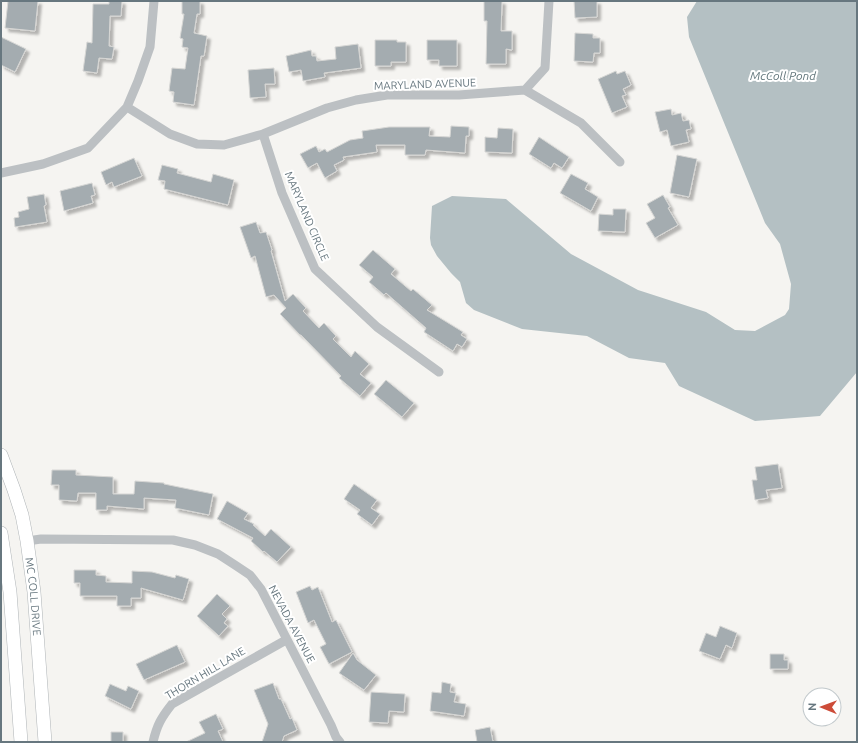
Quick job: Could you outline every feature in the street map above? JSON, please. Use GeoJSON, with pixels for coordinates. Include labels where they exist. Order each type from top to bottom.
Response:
{"type":"FeatureCollection","features":[{"type":"Feature","properties":{"kind":"main road","name":"MC COLL DRIVE"},"geometry":{"type":"LineString","coordinates":[[1,456],[22,515],[27,541],[34,598],[45,742]]}},
{"type":"Feature","properties":{"kind":"main road","name":"MC COLL DRIVE"},"geometry":{"type":"LineString","coordinates":[[1,537],[10,592],[20,742]]}},
{"type":"Feature","properties":{"kind":"street"},"geometry":{"type":"LineString","coordinates":[[1,173],[43,164],[88,148],[127,107],[150,47],[154,1]]}},
{"type":"Feature","properties":{"kind":"street"},"geometry":{"type":"LineString","coordinates":[[549,1],[545,68],[525,90],[581,123],[620,162]]}},
{"type":"Feature","properties":{"kind":"street","name":"MARYLAND AVENUE"},"geometry":{"type":"LineString","coordinates":[[127,107],[170,134],[197,144],[224,145],[264,134],[328,108],[356,100],[387,95],[459,95],[525,90]]}},
{"type":"Feature","properties":{"kind":"street","name":"MARYLAND CIRCLE"},"geometry":{"type":"LineString","coordinates":[[264,134],[282,193],[315,269],[377,327],[439,372]]}},
{"type":"Feature","properties":{"kind":"street","name":"NEVADA AVENUE"},"geometry":{"type":"LineString","coordinates":[[27,541],[40,539],[173,540],[195,545],[218,554],[250,576],[261,590],[331,724],[336,737],[340,742]]}},
{"type":"Feature","properties":{"kind":"street","name":"THORN HILL LANE"},"geometry":{"type":"LineString","coordinates":[[153,742],[156,730],[163,715],[172,704],[286,640]]}},
{"type":"Feature","properties":{"kind":"water","name":"McColl Pond"},"geometry":{"type":"Polygon","coordinates":[[[697,1],[857,1],[857,372],[820,416],[755,421],[679,386],[665,363],[629,358],[587,336],[522,329],[474,310],[466,303],[460,282],[437,256],[431,245],[432,206],[452,196],[506,199],[571,254],[638,290],[706,312],[735,330],[755,331],[785,315],[789,309],[791,284],[780,244],[765,223],[689,37],[687,17],[697,1]]]}},
{"type":"Feature","properties":{"kind":"building"},"geometry":{"type":"Polygon","coordinates":[[[8,1],[38,1],[35,31],[5,28],[8,1]]]}},
{"type":"Feature","properties":{"kind":"building"},"geometry":{"type":"Polygon","coordinates":[[[109,1],[122,1],[121,16],[110,16],[109,46],[114,47],[112,59],[99,58],[97,73],[83,71],[87,42],[92,43],[93,4],[109,4],[109,1]]]}},
{"type":"Feature","properties":{"kind":"building"},"geometry":{"type":"Polygon","coordinates":[[[182,1],[200,1],[200,14],[197,14],[194,33],[207,36],[204,56],[201,56],[194,105],[173,102],[174,92],[169,91],[172,68],[185,69],[188,48],[182,47],[183,39],[180,38],[184,14],[182,14],[182,1]]]}},
{"type":"Feature","properties":{"kind":"building"},"geometry":{"type":"Polygon","coordinates":[[[484,1],[502,1],[501,31],[512,31],[512,50],[506,49],[506,64],[486,64],[487,21],[484,21],[484,1]]]}},
{"type":"Feature","properties":{"kind":"building"},"geometry":{"type":"Polygon","coordinates":[[[574,1],[597,1],[597,17],[575,18],[574,1]]]}},
{"type":"Feature","properties":{"kind":"building"},"geometry":{"type":"Polygon","coordinates":[[[575,33],[593,34],[593,38],[600,38],[600,53],[594,53],[593,62],[574,61],[575,33]]]}},
{"type":"Feature","properties":{"kind":"building"},"geometry":{"type":"Polygon","coordinates":[[[1,37],[26,49],[15,72],[1,65],[1,37]]]}},
{"type":"Feature","properties":{"kind":"building"},"geometry":{"type":"Polygon","coordinates":[[[375,40],[397,40],[397,42],[406,42],[406,62],[391,62],[391,66],[375,66],[375,40]]]}},
{"type":"Feature","properties":{"kind":"building"},"geometry":{"type":"Polygon","coordinates":[[[427,40],[457,40],[457,66],[439,66],[439,60],[427,60],[427,40]]]}},
{"type":"Feature","properties":{"kind":"building"},"geometry":{"type":"Polygon","coordinates":[[[358,44],[361,68],[324,73],[325,77],[303,81],[301,70],[289,72],[286,56],[311,50],[312,56],[316,56],[317,61],[336,59],[335,47],[358,44]]]}},
{"type":"Feature","properties":{"kind":"building"},"geometry":{"type":"Polygon","coordinates":[[[274,68],[275,84],[265,84],[266,97],[250,98],[248,70],[274,68]]]}},
{"type":"Feature","properties":{"kind":"building"},"geometry":{"type":"Polygon","coordinates":[[[616,71],[617,74],[625,71],[631,85],[623,89],[626,95],[622,96],[627,107],[612,113],[598,79],[616,71]]]}},
{"type":"Feature","properties":{"kind":"building"},"geometry":{"type":"Polygon","coordinates":[[[671,109],[672,115],[681,113],[683,121],[689,120],[691,129],[686,130],[689,142],[671,146],[667,130],[660,132],[655,112],[671,109]]]}},
{"type":"Feature","properties":{"kind":"building"},"geometry":{"type":"Polygon","coordinates":[[[451,126],[469,127],[469,136],[466,136],[465,153],[426,150],[425,155],[405,155],[405,145],[376,145],[377,152],[343,157],[344,160],[334,165],[337,171],[325,178],[317,163],[308,168],[300,154],[316,146],[319,152],[325,149],[327,152],[350,140],[363,138],[362,131],[389,127],[430,127],[429,136],[450,137],[451,126]]]}},
{"type":"Feature","properties":{"kind":"building"},"geometry":{"type":"Polygon","coordinates":[[[498,128],[513,129],[512,153],[485,152],[485,137],[497,138],[498,128]]]}},
{"type":"Feature","properties":{"kind":"building"},"geometry":{"type":"Polygon","coordinates":[[[539,137],[569,157],[562,168],[554,163],[551,168],[529,154],[539,137]]]}},
{"type":"Feature","properties":{"kind":"building"},"geometry":{"type":"Polygon","coordinates":[[[677,155],[697,159],[689,197],[670,193],[677,155]]]}},
{"type":"Feature","properties":{"kind":"building"},"geometry":{"type":"Polygon","coordinates":[[[134,158],[142,176],[114,187],[112,182],[106,185],[101,172],[134,158]]]}},
{"type":"Feature","properties":{"kind":"building"},"geometry":{"type":"Polygon","coordinates":[[[162,165],[178,169],[177,173],[211,182],[213,174],[234,180],[228,205],[164,189],[165,181],[158,180],[162,165]]]}},
{"type":"Feature","properties":{"kind":"building"},"geometry":{"type":"Polygon","coordinates":[[[571,174],[588,183],[585,189],[598,197],[591,211],[560,193],[571,174]]]}},
{"type":"Feature","properties":{"kind":"building"},"geometry":{"type":"Polygon","coordinates":[[[92,183],[95,195],[91,196],[93,203],[64,211],[60,191],[92,183]]]}},
{"type":"Feature","properties":{"kind":"building"},"geometry":{"type":"Polygon","coordinates":[[[44,194],[46,205],[44,206],[47,222],[15,227],[14,218],[19,217],[18,212],[29,209],[27,197],[44,194]]]}},
{"type":"Feature","properties":{"kind":"building"},"geometry":{"type":"Polygon","coordinates":[[[663,195],[670,207],[668,208],[678,225],[655,238],[646,223],[655,218],[647,204],[663,195]]]}},
{"type":"Feature","properties":{"kind":"building"},"geometry":{"type":"Polygon","coordinates":[[[613,209],[626,209],[625,232],[598,231],[599,214],[613,215],[613,209]]]}},
{"type":"Feature","properties":{"kind":"building"},"geometry":{"type":"Polygon","coordinates":[[[256,222],[260,233],[266,232],[285,301],[293,294],[306,308],[303,311],[319,328],[324,323],[336,336],[333,339],[351,357],[355,351],[369,364],[360,374],[371,383],[360,396],[339,378],[341,376],[280,314],[286,308],[274,295],[266,297],[255,256],[251,258],[240,227],[256,222]]]}},
{"type":"Feature","properties":{"kind":"building"},"geometry":{"type":"Polygon","coordinates":[[[373,250],[395,269],[391,274],[411,291],[413,289],[432,305],[427,310],[463,332],[461,335],[467,339],[462,347],[457,344],[453,351],[424,332],[426,328],[386,293],[384,295],[369,282],[373,277],[359,265],[373,250]]]}},
{"type":"Feature","properties":{"kind":"building"},"geometry":{"type":"Polygon","coordinates":[[[386,380],[414,403],[402,417],[374,394],[386,380]]]}},
{"type":"Feature","properties":{"kind":"building"},"geometry":{"type":"Polygon","coordinates":[[[778,464],[782,488],[766,490],[768,498],[755,500],[752,480],[757,480],[755,467],[778,464]]]}},
{"type":"Feature","properties":{"kind":"building"},"geometry":{"type":"Polygon","coordinates":[[[52,470],[76,470],[76,475],[113,477],[113,494],[134,494],[135,481],[164,483],[213,494],[209,515],[175,508],[176,500],[144,498],[144,509],[107,506],[107,510],[96,510],[96,493],[78,493],[77,501],[59,500],[59,485],[51,485],[52,470]]]}},
{"type":"Feature","properties":{"kind":"building"},"geometry":{"type":"Polygon","coordinates":[[[354,484],[377,500],[371,508],[380,514],[372,525],[357,514],[360,510],[344,499],[354,484]]]}},
{"type":"Feature","properties":{"kind":"building"},"geometry":{"type":"Polygon","coordinates":[[[227,501],[248,513],[244,519],[254,524],[253,525],[265,536],[271,529],[291,547],[277,562],[251,541],[253,538],[217,519],[227,501]]]}},
{"type":"Feature","properties":{"kind":"building"},"geometry":{"type":"Polygon","coordinates":[[[74,570],[96,570],[96,575],[106,576],[106,582],[132,583],[132,571],[152,572],[175,578],[176,575],[189,579],[183,600],[141,588],[141,598],[131,598],[131,606],[117,606],[117,596],[80,596],[80,583],[74,583],[74,570]]]}},
{"type":"Feature","properties":{"kind":"building"},"geometry":{"type":"Polygon","coordinates":[[[310,586],[312,590],[318,587],[332,622],[336,620],[352,652],[329,664],[320,647],[326,644],[314,620],[308,623],[296,592],[310,586]]]}},
{"type":"Feature","properties":{"kind":"building"},"geometry":{"type":"Polygon","coordinates":[[[217,594],[230,606],[222,614],[227,619],[224,623],[228,626],[219,636],[197,616],[217,594]]]}},
{"type":"Feature","properties":{"kind":"building"},"geometry":{"type":"Polygon","coordinates":[[[720,626],[737,633],[732,648],[726,645],[720,659],[699,651],[706,633],[716,637],[720,626]]]}},
{"type":"Feature","properties":{"kind":"building"},"geometry":{"type":"Polygon","coordinates":[[[177,645],[185,662],[144,680],[136,664],[177,645]]]}},
{"type":"Feature","properties":{"kind":"building"},"geometry":{"type":"Polygon","coordinates":[[[353,653],[357,660],[376,675],[364,690],[339,673],[353,653]]]}},
{"type":"Feature","properties":{"kind":"building"},"geometry":{"type":"Polygon","coordinates":[[[770,654],[784,654],[784,660],[788,660],[788,669],[770,669],[770,654]]]}},
{"type":"Feature","properties":{"kind":"building"},"geometry":{"type":"Polygon","coordinates":[[[442,682],[451,684],[450,692],[456,693],[454,702],[466,704],[464,716],[430,711],[432,692],[441,693],[442,682]]]}},
{"type":"Feature","properties":{"kind":"building"},"geometry":{"type":"Polygon","coordinates":[[[273,683],[279,699],[281,699],[297,730],[284,736],[282,742],[262,742],[268,724],[254,690],[273,683]]]}},
{"type":"Feature","properties":{"kind":"building"},"geometry":{"type":"Polygon","coordinates":[[[110,684],[126,691],[128,686],[139,691],[131,709],[105,696],[110,684]]]}},
{"type":"Feature","properties":{"kind":"building"},"geometry":{"type":"Polygon","coordinates":[[[371,692],[405,694],[404,712],[389,711],[388,723],[369,722],[371,692]]]}},
{"type":"Feature","properties":{"kind":"building"},"geometry":{"type":"Polygon","coordinates":[[[216,714],[223,729],[218,731],[223,742],[186,742],[205,733],[199,722],[216,714]]]}},
{"type":"Feature","properties":{"kind":"building"},"geometry":{"type":"Polygon","coordinates":[[[490,727],[493,742],[477,742],[475,730],[490,727]]]}},
{"type":"Feature","properties":{"kind":"building"},"geometry":{"type":"Polygon","coordinates":[[[111,732],[123,732],[123,742],[111,742],[111,732]]]}}]}
